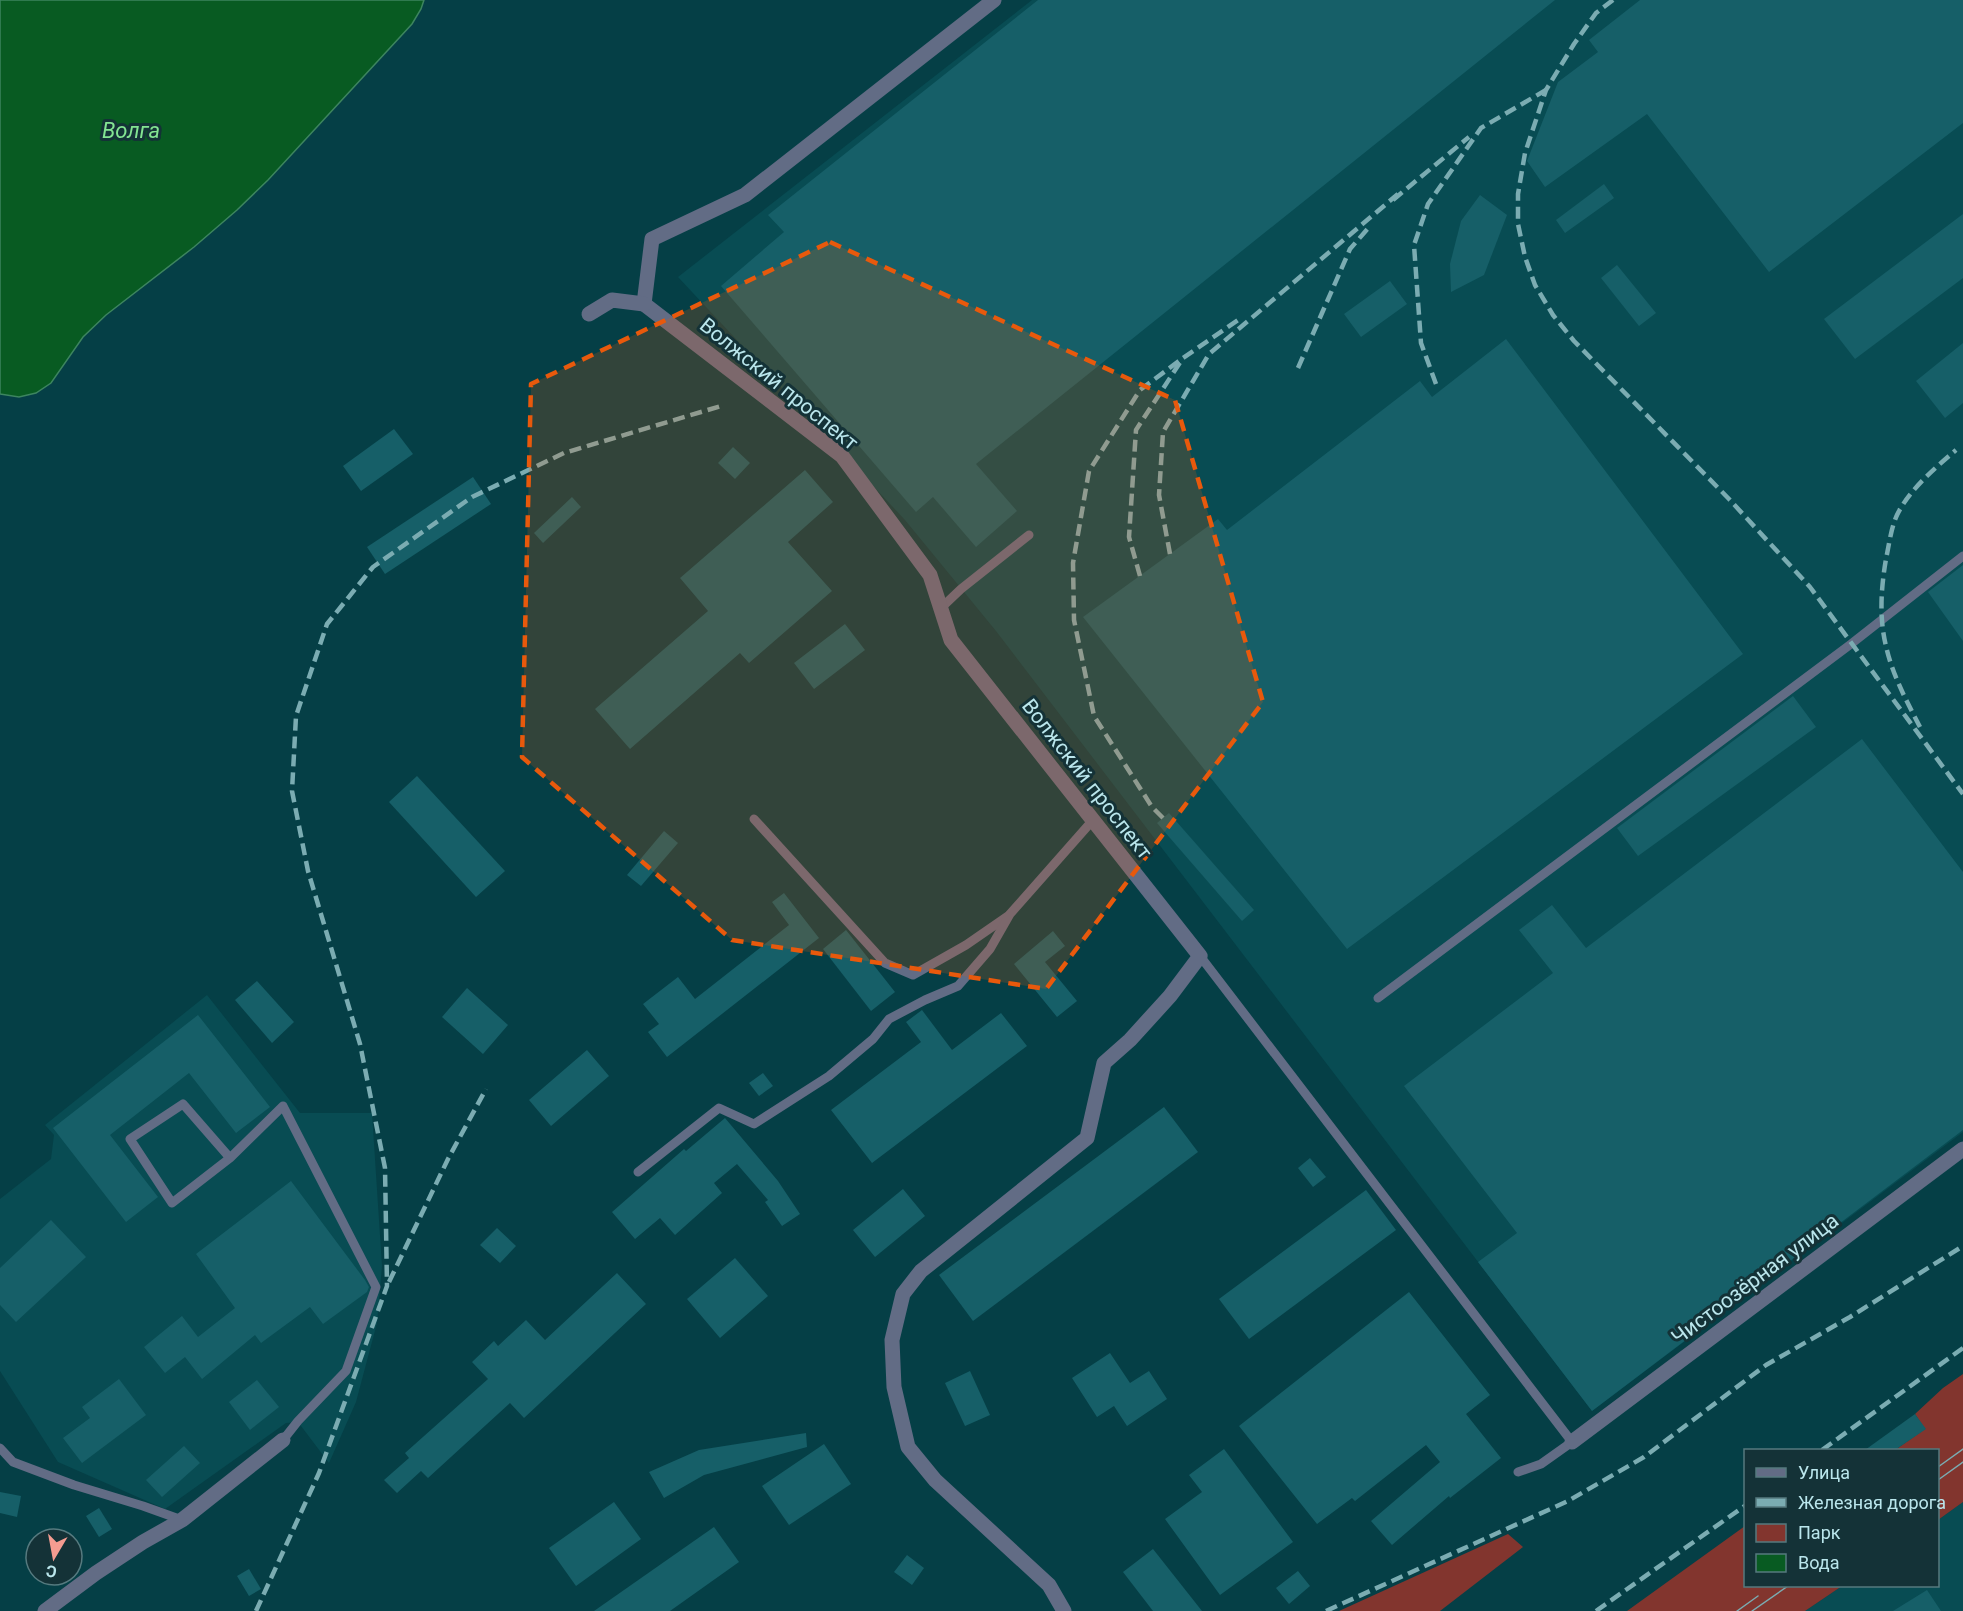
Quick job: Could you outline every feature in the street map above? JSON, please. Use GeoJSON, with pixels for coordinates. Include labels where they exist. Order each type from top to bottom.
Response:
{"type":"FeatureCollection","features":[{"type":"Feature","properties":{"kind":"street"},"geometry":{"type":"LineString","coordinates":[[589,314],[612,300],[644,304],[652,239],[745,195],[994,0]]}},
{"type":"Feature","properties":{"kind":"street","name":"Волжский проспект"},"geometry":{"type":"LineString","coordinates":[[644,304],[842,456],[930,575],[951,640],[1200,956]]}},
{"type":"Feature","properties":{"kind":"street"},"geometry":{"type":"LineString","coordinates":[[1064,1611],[1049,1585],[935,1480],[908,1447],[894,1387],[892,1340],[903,1294],[921,1271],[1087,1138],[1104,1064],[1130,1040],[1170,996],[1200,956]]}},
{"type":"Feature","properties":{"kind":"street","name":"Чистоозёрная улица"},"geometry":{"type":"LineString","coordinates":[[1572,1442],[1963,1149]]}},
{"type":"Feature","properties":{"kind":"street"},"geometry":{"type":"LineString","coordinates":[[45,1611],[96,1573],[182,1520],[283,1440]]}},
{"type":"Feature","properties":{"kind":"lane"},"geometry":{"type":"LineString","coordinates":[[941,608],[961,589],[1029,535]]}},
{"type":"Feature","properties":{"kind":"lane"},"geometry":{"type":"LineString","coordinates":[[1378,998],[1841,651],[1963,556]]}},
{"type":"Feature","properties":{"kind":"lane"},"geometry":{"type":"LineString","coordinates":[[754,819],[885,963],[913,975],[966,945],[1010,914]]}},
{"type":"Feature","properties":{"kind":"lane"},"geometry":{"type":"LineString","coordinates":[[638,1172],[719,1108],[754,1124],[830,1076],[873,1039],[889,1019],[958,986],[990,949],[1010,914],[1093,820]]}},
{"type":"Feature","properties":{"kind":"lane"},"geometry":{"type":"LineString","coordinates":[[1200,956],[1572,1442],[1541,1464],[1518,1472]]}},
{"type":"Feature","properties":{"kind":"lane"},"geometry":{"type":"LineString","coordinates":[[230,1158],[183,1104],[129,1139],[172,1203],[230,1158],[283,1106],[376,1287],[346,1371],[283,1440]]}},
{"type":"Feature","properties":{"kind":"lane"},"geometry":{"type":"LineString","coordinates":[[0,1448],[13,1462],[64,1482],[182,1520]]}},
{"type":"Feature","properties":{"kind":"highlighted area"},"geometry":{"type":"Polygon","coordinates":[[[830,242],[1175,400],[1263,702],[1046,989],[732,940],[522,757],[531,384],[830,242]]]}},
{"type":"Feature","properties":{"kind":"shaded area"},"geometry":{"type":"Polygon","coordinates":[[[1032,0],[1963,0],[1963,1132],[1592,1411],[996,631],[905,520],[678,277],[1032,0]]]}},
{"type":"Feature","properties":{"kind":"shaded area"},"geometry":{"type":"Polygon","coordinates":[[[207,995],[300,1113],[372,1113],[382,1266],[377,1323],[356,1402],[329,1463],[298,1422],[286,1423],[165,1509],[58,1462],[0,1371],[0,1199],[51,1159],[54,1135],[45,1125],[207,995]]]}},
{"type":"Feature","properties":{"kind":"shaded area"},"geometry":{"type":"Polygon","coordinates":[[[1963,1502],[1963,1611],[1805,1611],[1841,1587],[1939,1587],[1939,1519],[1963,1502]]]}},
{"type":"Feature","properties":{"kind":"green space"},"geometry":{"type":"Polygon","coordinates":[[[1963,1374],[1963,1502],[1939,1519],[1939,1449],[1896,1449],[1925,1429],[1915,1414],[1943,1388],[1963,1374]]]}},
{"type":"Feature","properties":{"kind":"green space"},"geometry":{"type":"Polygon","coordinates":[[[1744,1527],[1744,1587],[1841,1587],[1805,1611],[1627,1611],[1744,1527]]]}},
{"type":"Feature","properties":{"kind":"green space"},"geometry":{"type":"Polygon","coordinates":[[[1508,1534],[1523,1547],[1440,1611],[1339,1611],[1508,1534]]]}},
{"type":"Feature","properties":{"kind":"water","name":"Волга"},"geometry":{"type":"Polygon","coordinates":[[[0,0],[424,0],[412,24],[268,180],[194,247],[106,315],[83,337],[51,383],[36,393],[19,397],[0,394],[0,0]]]}},
{"type":"Feature","properties":{"kind":"building"},"geometry":{"type":"Polygon","coordinates":[[[1038,0],[1555,0],[976,464],[1017,511],[976,547],[933,497],[916,512],[721,286],[784,232],[768,215],[1038,0]]]}},
{"type":"Feature","properties":{"kind":"building"},"geometry":{"type":"Polygon","coordinates":[[[1640,0],[1963,0],[1963,123],[1769,272],[1647,114],[1545,187],[1527,161],[1558,82],[1598,52],[1589,40],[1640,0]]]}},
{"type":"Feature","properties":{"kind":"building"},"geometry":{"type":"Polygon","coordinates":[[[1604,184],[1614,198],[1565,233],[1556,220],[1604,184]]]}},
{"type":"Feature","properties":{"kind":"building"},"geometry":{"type":"Polygon","coordinates":[[[1480,195],[1507,215],[1484,275],[1451,292],[1450,264],[1461,221],[1480,195]]]}},
{"type":"Feature","properties":{"kind":"building"},"geometry":{"type":"Polygon","coordinates":[[[1963,214],[1963,278],[1855,359],[1824,319],[1963,214]]]}},
{"type":"Feature","properties":{"kind":"building"},"geometry":{"type":"Polygon","coordinates":[[[1617,265],[1656,313],[1639,326],[1601,278],[1617,265]]]}},
{"type":"Feature","properties":{"kind":"building"},"geometry":{"type":"Polygon","coordinates":[[[1390,281],[1407,304],[1361,337],[1344,314],[1390,281]]]}},
{"type":"Feature","properties":{"kind":"building"},"geometry":{"type":"Polygon","coordinates":[[[1506,339],[1743,654],[1347,949],[1083,617],[1218,519],[1227,530],[1420,381],[1432,397],[1506,339]]]}},
{"type":"Feature","properties":{"kind":"building"},"geometry":{"type":"Polygon","coordinates":[[[1963,343],[1963,403],[1945,418],[1916,381],[1963,343]]]}},
{"type":"Feature","properties":{"kind":"building"},"geometry":{"type":"Polygon","coordinates":[[[394,429],[413,454],[361,491],[343,466],[394,429]]]}},
{"type":"Feature","properties":{"kind":"building"},"geometry":{"type":"Polygon","coordinates":[[[733,447],[750,463],[735,479],[718,463],[733,447]]]}},
{"type":"Feature","properties":{"kind":"building"},"geometry":{"type":"Polygon","coordinates":[[[805,470],[833,502],[788,542],[832,591],[749,663],[740,653],[630,749],[595,709],[708,611],[680,578],[805,470]]]}},
{"type":"Feature","properties":{"kind":"building"},"geometry":{"type":"Polygon","coordinates":[[[473,477],[491,504],[385,574],[367,547],[473,477]]]}},
{"type":"Feature","properties":{"kind":"building"},"geometry":{"type":"Polygon","coordinates":[[[572,497],[581,507],[543,543],[534,533],[572,497]]]}},
{"type":"Feature","properties":{"kind":"building"},"geometry":{"type":"Polygon","coordinates":[[[1963,565],[1963,641],[1928,592],[1963,565]]]}},
{"type":"Feature","properties":{"kind":"building"},"geometry":{"type":"Polygon","coordinates":[[[845,624],[865,650],[814,689],[794,663],[845,624]]]}},
{"type":"Feature","properties":{"kind":"building"},"geometry":{"type":"Polygon","coordinates":[[[1793,696],[1816,727],[1638,856],[1617,828],[1793,696]]]}},
{"type":"Feature","properties":{"kind":"building"},"geometry":{"type":"Polygon","coordinates":[[[1862,739],[1963,872],[1963,1130],[1592,1411],[1478,1262],[1517,1233],[1404,1086],[1553,973],[1519,930],[1552,905],[1586,948],[1862,739]]]}},
{"type":"Feature","properties":{"kind":"building"},"geometry":{"type":"Polygon","coordinates":[[[417,776],[505,871],[476,897],[389,802],[417,776]]]}},
{"type":"Feature","properties":{"kind":"building"},"geometry":{"type":"Polygon","coordinates":[[[1169,813],[1254,910],[1242,921],[1157,823],[1169,813]]]}},
{"type":"Feature","properties":{"kind":"building"},"geometry":{"type":"Polygon","coordinates":[[[664,831],[678,843],[641,886],[627,875],[664,831]]]}},
{"type":"Feature","properties":{"kind":"building"},"geometry":{"type":"Polygon","coordinates":[[[784,893],[819,938],[667,1057],[648,1032],[659,1024],[643,1004],[678,977],[695,999],[789,925],[772,902],[784,893]]]}},
{"type":"Feature","properties":{"kind":"building"},"geometry":{"type":"Polygon","coordinates":[[[846,930],[895,992],[871,1011],[823,949],[846,930]]]}},
{"type":"Feature","properties":{"kind":"building"},"geometry":{"type":"Polygon","coordinates":[[[1053,931],[1065,946],[1045,962],[1077,1001],[1057,1017],[1014,964],[1053,931]]]}},
{"type":"Feature","properties":{"kind":"building"},"geometry":{"type":"Polygon","coordinates":[[[257,981],[294,1022],[272,1043],[235,1000],[257,981]]]}},
{"type":"Feature","properties":{"kind":"building"},"geometry":{"type":"Polygon","coordinates":[[[467,988],[508,1025],[483,1054],[442,1017],[467,988]]]}},
{"type":"Feature","properties":{"kind":"building"},"geometry":{"type":"Polygon","coordinates":[[[922,1010],[952,1050],[1001,1013],[1027,1046],[872,1163],[831,1110],[921,1042],[906,1022],[922,1010]]]}},
{"type":"Feature","properties":{"kind":"building"},"geometry":{"type":"Polygon","coordinates":[[[198,1015],[270,1107],[236,1133],[189,1073],[110,1135],[158,1197],[126,1222],[53,1128],[198,1015]]]}},
{"type":"Feature","properties":{"kind":"building"},"geometry":{"type":"Polygon","coordinates":[[[587,1050],[609,1076],[551,1126],[529,1100],[587,1050]]]}},
{"type":"Feature","properties":{"kind":"building"},"geometry":{"type":"Polygon","coordinates":[[[763,1073],[773,1086],[759,1096],[749,1083],[763,1073]]]}},
{"type":"Feature","properties":{"kind":"building"},"geometry":{"type":"Polygon","coordinates":[[[1164,1107],[1198,1152],[973,1321],[939,1275],[1164,1107]]]}},
{"type":"Feature","properties":{"kind":"building"},"geometry":{"type":"Polygon","coordinates":[[[725,1118],[778,1181],[800,1214],[782,1226],[765,1202],[768,1200],[737,1164],[714,1183],[722,1193],[675,1235],[660,1218],[635,1239],[612,1212],[684,1149],[686,1151],[725,1118]]]}},
{"type":"Feature","properties":{"kind":"building"},"geometry":{"type":"Polygon","coordinates":[[[1310,1158],[1326,1177],[1313,1187],[1298,1168],[1310,1158]]]}},
{"type":"Feature","properties":{"kind":"building"},"geometry":{"type":"Polygon","coordinates":[[[291,1181],[365,1280],[369,1287],[367,1292],[323,1324],[310,1307],[261,1343],[255,1335],[202,1379],[185,1357],[165,1373],[144,1347],[182,1316],[198,1337],[235,1308],[196,1254],[291,1181]]]}},
{"type":"Feature","properties":{"kind":"building"},"geometry":{"type":"Polygon","coordinates":[[[903,1189],[925,1216],[875,1257],[853,1230],[903,1189]]]}},
{"type":"Feature","properties":{"kind":"building"},"geometry":{"type":"Polygon","coordinates":[[[1366,1190],[1396,1230],[1249,1339],[1219,1299],[1366,1190]]]}},
{"type":"Feature","properties":{"kind":"building"},"geometry":{"type":"Polygon","coordinates":[[[51,1220],[86,1257],[16,1322],[0,1305],[0,1268],[51,1220]]]}},
{"type":"Feature","properties":{"kind":"building"},"geometry":{"type":"Polygon","coordinates":[[[497,1228],[516,1246],[500,1263],[480,1245],[497,1228]]]}},
{"type":"Feature","properties":{"kind":"building"},"geometry":{"type":"Polygon","coordinates":[[[735,1258],[768,1296],[720,1338],[687,1299],[735,1258]]]}},
{"type":"Feature","properties":{"kind":"building"},"geometry":{"type":"Polygon","coordinates":[[[617,1273],[646,1304],[524,1418],[510,1403],[428,1478],[421,1471],[397,1493],[384,1480],[409,1458],[405,1453],[488,1379],[472,1362],[494,1341],[498,1346],[526,1320],[545,1340],[617,1273]]]}},
{"type":"Feature","properties":{"kind":"building"},"geometry":{"type":"Polygon","coordinates":[[[1409,1292],[1490,1395],[1466,1414],[1501,1458],[1450,1498],[1449,1496],[1392,1545],[1371,1521],[1440,1462],[1426,1445],[1355,1501],[1352,1498],[1317,1524],[1239,1426],[1409,1292]]]}},
{"type":"Feature","properties":{"kind":"building"},"geometry":{"type":"Polygon","coordinates":[[[1110,1353],[1130,1383],[1149,1371],[1167,1399],[1127,1426],[1114,1406],[1097,1417],[1072,1378],[1110,1353]]]}},
{"type":"Feature","properties":{"kind":"building"},"geometry":{"type":"Polygon","coordinates":[[[970,1371],[990,1415],[965,1426],[945,1383],[970,1371]]]}},
{"type":"Feature","properties":{"kind":"building"},"geometry":{"type":"Polygon","coordinates":[[[119,1379],[146,1415],[82,1463],[63,1438],[90,1418],[82,1407],[119,1379]]]}},
{"type":"Feature","properties":{"kind":"building"},"geometry":{"type":"Polygon","coordinates":[[[257,1380],[279,1407],[250,1430],[229,1402],[257,1380]]]}},
{"type":"Feature","properties":{"kind":"building"},"geometry":{"type":"Polygon","coordinates":[[[1915,1414],[1926,1429],[1896,1449],[1866,1449],[1915,1414]]]}},
{"type":"Feature","properties":{"kind":"building"},"geometry":{"type":"Polygon","coordinates":[[[806,1433],[807,1447],[704,1475],[664,1498],[649,1472],[699,1450],[806,1433]]]}},
{"type":"Feature","properties":{"kind":"building"},"geometry":{"type":"Polygon","coordinates":[[[824,1444],[851,1484],[789,1525],[762,1486],[824,1444]]]}},
{"type":"Feature","properties":{"kind":"building"},"geometry":{"type":"Polygon","coordinates":[[[184,1446],[200,1463],[162,1497],[146,1480],[184,1446]]]}},
{"type":"Feature","properties":{"kind":"building"},"geometry":{"type":"Polygon","coordinates":[[[1224,1449],[1293,1542],[1220,1595],[1165,1519],[1202,1492],[1189,1475],[1224,1449]]]}},
{"type":"Feature","properties":{"kind":"building"},"geometry":{"type":"Polygon","coordinates":[[[0,1492],[21,1496],[17,1517],[0,1513],[0,1492]]]}},
{"type":"Feature","properties":{"kind":"building"},"geometry":{"type":"Polygon","coordinates":[[[614,1502],[641,1539],[576,1586],[549,1548],[614,1502]]]}},
{"type":"Feature","properties":{"kind":"building"},"geometry":{"type":"Polygon","coordinates":[[[99,1508],[112,1529],[99,1537],[86,1516],[99,1508]]]}},
{"type":"Feature","properties":{"kind":"building"},"geometry":{"type":"Polygon","coordinates":[[[714,1527],[739,1562],[670,1611],[594,1611],[714,1527]]]}},
{"type":"Feature","properties":{"kind":"building"},"geometry":{"type":"Polygon","coordinates":[[[1153,1549],[1202,1611],[1153,1611],[1123,1572],[1153,1549]]]}},
{"type":"Feature","properties":{"kind":"building"},"geometry":{"type":"Polygon","coordinates":[[[907,1555],[924,1568],[912,1585],[894,1572],[907,1555]]]}},
{"type":"Feature","properties":{"kind":"building"},"geometry":{"type":"Polygon","coordinates":[[[249,1569],[261,1589],[249,1596],[237,1576],[249,1569]]]}},
{"type":"Feature","properties":{"kind":"building"},"geometry":{"type":"Polygon","coordinates":[[[1298,1571],[1310,1586],[1289,1604],[1276,1588],[1298,1571]]]}},
{"type":"Feature","properties":{"kind":"building"},"geometry":{"type":"Polygon","coordinates":[[[1927,1590],[1941,1611],[1893,1611],[1927,1590]]]}},
{"type":"Feature","properties":{"kind":"tram line"},"geometry":{"type":"LineString","coordinates":[[1939,1466],[1963,1449]]}},
{"type":"Feature","properties":{"kind":"tram line"},"geometry":{"type":"LineString","coordinates":[[1939,1479],[1963,1462]]}},
{"type":"Feature","properties":{"kind":"tram line"},"geometry":{"type":"LineString","coordinates":[[1752,1611],[1787,1587]]}},
{"type":"Feature","properties":{"kind":"tram line"},"geometry":{"type":"LineString","coordinates":[[1737,1611],[1758,1596]]}},
{"type":"Feature","properties":{"kind":"railway"},"geometry":{"type":"LineString","coordinates":[[1613,0],[1596,13],[1546,90],[1525,153],[1518,194],[1518,224],[1525,257],[1535,285],[1553,315],[1574,341],[1729,499],[1810,587],[1963,794]]}},
{"type":"Feature","properties":{"kind":"railway"},"geometry":{"type":"LineString","coordinates":[[1436,384],[1421,343],[1414,245],[1428,204],[1481,128],[1546,90]]}},
{"type":"Feature","properties":{"kind":"railway"},"geometry":{"type":"LineString","coordinates":[[1393,200],[1469,137]]}},
{"type":"Feature","properties":{"kind":"railway"},"geometry":{"type":"LineString","coordinates":[[1170,554],[1159,495],[1163,432],[1209,354],[1398,194]]}},
{"type":"Feature","properties":{"kind":"railway"},"geometry":{"type":"LineString","coordinates":[[1298,368],[1350,249],[1371,225]]}},
{"type":"Feature","properties":{"kind":"railway"},"geometry":{"type":"LineString","coordinates":[[1140,576],[1129,537],[1136,430],[1183,358],[1241,318]]}},
{"type":"Feature","properties":{"kind":"railway"},"geometry":{"type":"LineString","coordinates":[[1163,818],[1152,807],[1094,716],[1074,620],[1073,563],[1089,471],[1140,390],[1183,358]]}},
{"type":"Feature","properties":{"kind":"railway"},"geometry":{"type":"LineString","coordinates":[[256,1611],[319,1473],[387,1286],[385,1168],[360,1044],[308,871],[292,791],[296,716],[327,624],[373,567],[472,497],[564,453],[721,406]]}},
{"type":"Feature","properties":{"kind":"railway"},"geometry":{"type":"LineString","coordinates":[[1920,727],[1896,677],[1886,646],[1882,614],[1884,570],[1893,525],[1902,506],[1924,479],[1956,450]]}},
{"type":"Feature","properties":{"kind":"railway"},"geometry":{"type":"LineString","coordinates":[[389,1282],[448,1159],[486,1089]]}},
{"type":"Feature","properties":{"kind":"railway"},"geometry":{"type":"LineString","coordinates":[[1326,1611],[1568,1501],[1644,1457],[1766,1365],[1850,1317],[1963,1246]]}},
{"type":"Feature","properties":{"kind":"railway"},"geometry":{"type":"LineString","coordinates":[[1823,1449],[1963,1348]]}},
{"type":"Feature","properties":{"kind":"railway"},"geometry":{"type":"LineString","coordinates":[[1596,1611],[1744,1506]]}}]}
